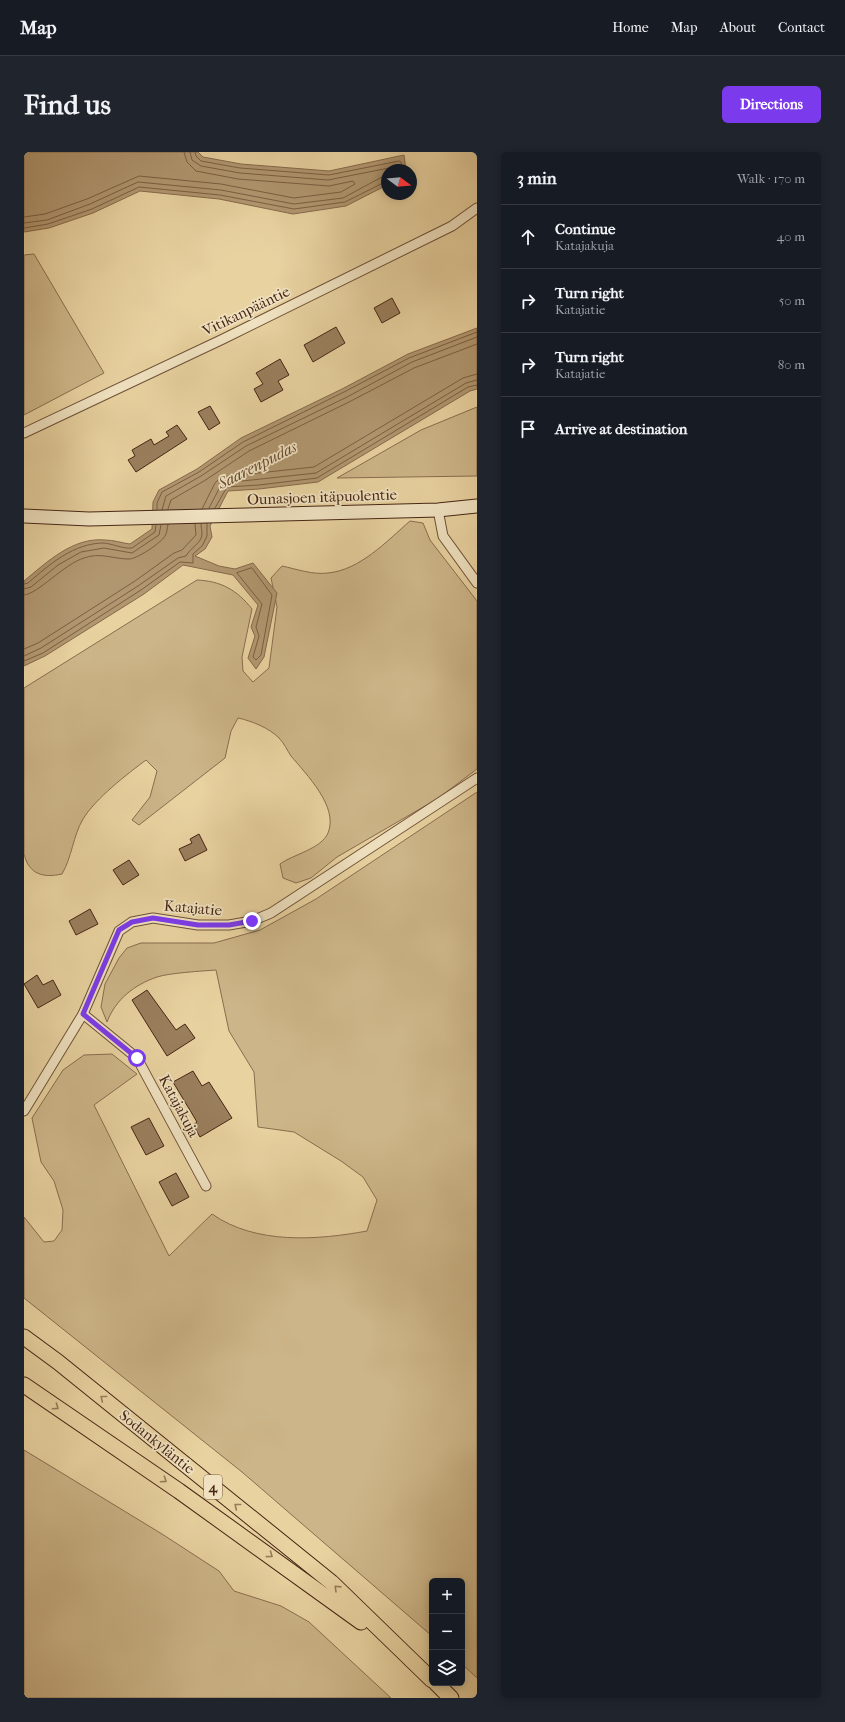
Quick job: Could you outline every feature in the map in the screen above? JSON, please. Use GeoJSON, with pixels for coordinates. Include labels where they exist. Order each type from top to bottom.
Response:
{"type":"FeatureCollection","features":[{"type":"Feature","properties":{"kind":"highway","name":"Sodankyläntie"},"geometry":{"type":"LineString","coordinates":[[24,1337],[58,1362],[331,1582],[429,1677]]}},
{"type":"Feature","properties":{"kind":"highway","name":"Sodankyläntie"},"geometry":{"type":"LineString","coordinates":[[24,1385],[179,1491],[395,1645]]}},
{"type":"Feature","properties":{"kind":"highway"},"geometry":{"type":"LineString","coordinates":[[439,1686],[451,1698]]}},
{"type":"Feature","properties":{"kind":"main road","name":"Ounasjoen itäpuolentie"},"geometry":{"type":"LineString","coordinates":[[24,516],[89,519],[438,510],[477,506]]}},
{"type":"Feature","properties":{"kind":"street","name":"Vitikanpääntie"},"geometry":{"type":"LineString","coordinates":[[24,433],[223,339],[445,229],[477,208]]}},
{"type":"Feature","properties":{"kind":"street"},"geometry":{"type":"LineString","coordinates":[[438,510],[443,536],[477,582]]}},
{"type":"Feature","properties":{"kind":"street","name":"Katajatie"},"geometry":{"type":"LineString","coordinates":[[24,1111],[83,1014],[119,930],[132,922],[153,918],[198,925],[229,925],[252,921],[271,913],[477,778]]}},
{"type":"Feature","properties":{"kind":"street","name":"Katajakuja"},"geometry":{"type":"LineString","coordinates":[[83,1014],[137,1058],[206,1186]]}},
{"type":"Feature","properties":{"kind":"shaded area"},"geometry":{"type":"Polygon","coordinates":[[[34,254],[104,373],[24,415],[24,255],[34,254]]]}},
{"type":"Feature","properties":{"kind":"shaded area"},"geometry":{"type":"Polygon","coordinates":[[[477,407],[477,476],[337,478],[421,430],[477,407]]]}},
{"type":"Feature","properties":{"kind":"shaded area"},"geometry":{"type":"Polygon","coordinates":[[[410,521],[423,523],[430,540],[477,601],[477,769],[437,799],[337,857],[311,878],[296,883],[283,878],[280,864],[325,839],[330,823],[329,813],[325,802],[312,781],[291,756],[279,738],[260,725],[238,718],[231,731],[225,758],[139,825],[132,820],[150,797],[157,771],[146,760],[112,787],[83,819],[62,874],[49,876],[33,871],[26,861],[24,854],[24,688],[197,580],[214,582],[228,588],[246,602],[252,609],[242,657],[243,671],[253,682],[269,668],[277,607],[271,578],[282,566],[316,573],[340,571],[362,561],[410,521]]]}},
{"type":"Feature","properties":{"kind":"shaded area"},"geometry":{"type":"Polygon","coordinates":[[[477,792],[477,1678],[465,1667],[465,1578],[429,1578],[429,1633],[242,1472],[24,1298],[24,1217],[44,1242],[54,1241],[62,1230],[63,1210],[54,1181],[41,1162],[32,1118],[63,1070],[84,1055],[112,1054],[137,1074],[94,1105],[169,1256],[212,1214],[229,1224],[248,1231],[288,1238],[308,1238],[367,1231],[377,1200],[363,1177],[341,1161],[294,1132],[258,1127],[254,1072],[229,1031],[216,970],[169,974],[149,980],[133,989],[115,1006],[107,1022],[101,1007],[105,984],[119,958],[127,948],[141,943],[214,943],[260,930],[316,899],[477,792]]]}},
{"type":"Feature","properties":{"kind":"shaded area"},"geometry":{"type":"Polygon","coordinates":[[[24,1450],[162,1534],[219,1571],[234,1591],[281,1606],[309,1622],[391,1698],[24,1698],[24,1450]]]}},
{"type":"Feature","properties":{"kind":"water"},"geometry":{"type":"Polygon","coordinates":[[[24,152],[198,152],[203,157],[241,164],[329,171],[404,155],[405,164],[381,164],[381,188],[346,206],[293,214],[219,199],[140,191],[93,213],[49,228],[24,232],[24,152]]]}},
{"type":"Feature","properties":{"kind":"water","name":"Saarenpudas"},"geometry":{"type":"Polygon","coordinates":[[[477,328],[477,389],[470,391],[318,482],[228,491],[210,526],[212,537],[205,549],[195,556],[219,566],[235,569],[253,563],[277,593],[264,657],[256,669],[248,658],[255,636],[251,627],[258,605],[233,575],[183,565],[144,594],[45,656],[24,666],[24,581],[51,559],[61,552],[82,542],[108,540],[130,544],[152,529],[153,502],[159,490],[197,469],[241,438],[342,389],[408,354],[477,328]]]}},
{"type":"Feature","properties":{"kind":"building"},"geometry":{"type":"Polygon","coordinates":[[[392,298],[400,313],[382,323],[374,308],[392,298]]]}},
{"type":"Feature","properties":{"kind":"building"},"geometry":{"type":"Polygon","coordinates":[[[336,327],[345,343],[313,362],[304,345],[336,327]]]}},
{"type":"Feature","properties":{"kind":"building"},"geometry":{"type":"Polygon","coordinates":[[[280,359],[289,375],[278,381],[283,390],[261,402],[254,389],[263,384],[256,373],[280,359]]]}},
{"type":"Feature","properties":{"kind":"building"},"geometry":{"type":"Polygon","coordinates":[[[210,406],[220,423],[209,430],[198,412],[210,406]]]}},
{"type":"Feature","properties":{"kind":"building"},"geometry":{"type":"Polygon","coordinates":[[[177,425],[187,439],[136,472],[128,460],[135,456],[132,450],[151,439],[154,445],[169,436],[166,432],[177,425]]]}},
{"type":"Feature","properties":{"kind":"building"},"geometry":{"type":"Polygon","coordinates":[[[199,834],[207,850],[185,861],[179,849],[192,843],[190,839],[199,834]]]}},
{"type":"Feature","properties":{"kind":"building"},"geometry":{"type":"Polygon","coordinates":[[[129,860],[139,875],[123,885],[113,870],[129,860]]]}},
{"type":"Feature","properties":{"kind":"building"},"geometry":{"type":"Polygon","coordinates":[[[90,909],[98,924],[76,935],[69,921],[90,909]]]}},
{"type":"Feature","properties":{"kind":"building"},"geometry":{"type":"Polygon","coordinates":[[[37,975],[43,985],[53,980],[61,995],[38,1008],[24,984],[37,975]]]}},
{"type":"Feature","properties":{"kind":"building"},"geometry":{"type":"Polygon","coordinates":[[[147,990],[176,1030],[185,1024],[195,1038],[167,1056],[132,1000],[147,990]]]}},
{"type":"Feature","properties":{"kind":"building"},"geometry":{"type":"Polygon","coordinates":[[[193,1071],[202,1086],[209,1082],[232,1118],[200,1137],[193,1125],[197,1122],[173,1082],[193,1071]]]}},
{"type":"Feature","properties":{"kind":"building"},"geometry":{"type":"Polygon","coordinates":[[[149,1118],[164,1146],[146,1155],[131,1127],[149,1118]]]}},
{"type":"Feature","properties":{"kind":"building"},"geometry":{"type":"Polygon","coordinates":[[[176,1173],[189,1197],[172,1206],[159,1182],[176,1173]]]}},
{"type":"Feature","properties":{"kind":"route"},"geometry":{"type":"LineString","coordinates":[[137,1058],[116,1039],[83,1014],[96,987],[110,947],[119,930],[132,922],[153,918],[198,925],[229,925],[252,921]]}}]}
